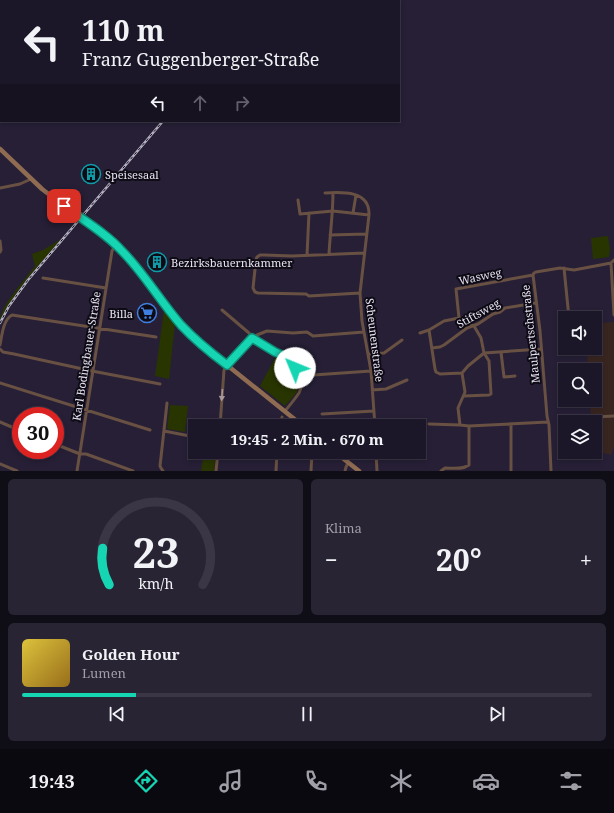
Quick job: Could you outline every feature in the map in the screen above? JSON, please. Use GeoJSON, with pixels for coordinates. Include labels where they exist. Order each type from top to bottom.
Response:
{"type":"FeatureCollection","features":[{"type":"Feature","properties":{"kind":"main road"},"geometry":{"type":"LineString","coordinates":[[0,149],[42,189],[116,244],[129,258],[182,326],[227,365],[295,419]]}},
{"type":"Feature","properties":{"kind":"main road"},"geometry":{"type":"LineString","coordinates":[[343,459],[359,471]]}},
{"type":"Feature","properties":{"kind":"street"},"geometry":{"type":"LineString","coordinates":[[0,188],[20,184],[31,179]]}},
{"type":"Feature","properties":{"kind":"street"},"geometry":{"type":"LineString","coordinates":[[325,193],[347,193],[356,195],[353,213]]}},
{"type":"Feature","properties":{"kind":"street"},"geometry":{"type":"LineString","coordinates":[[329,254],[333,193]]}},
{"type":"Feature","properties":{"kind":"street","name":"Scheunenstraße"},"geometry":{"type":"LineString","coordinates":[[356,195],[364,200],[368,208],[369,215],[360,294],[362,322],[371,371],[375,419]]}},
{"type":"Feature","properties":{"kind":"street"},"geometry":{"type":"LineString","coordinates":[[298,200],[300,214],[333,211],[369,215]]}},
{"type":"Feature","properties":{"kind":"street"},"geometry":{"type":"LineString","coordinates":[[307,255],[309,212]]}},
{"type":"Feature","properties":{"kind":"street"},"geometry":{"type":"LineString","coordinates":[[330,235],[366,234]]}},
{"type":"Feature","properties":{"kind":"street"},"geometry":{"type":"LineString","coordinates":[[0,241],[0,252]]}},
{"type":"Feature","properties":{"kind":"street","name":"Karl Bodingbauer-Straße"},"geometry":{"type":"LineString","coordinates":[[77,471],[112,251],[116,244]]}},
{"type":"Feature","properties":{"kind":"street"},"geometry":{"type":"LineString","coordinates":[[360,294],[309,296],[306,294],[258,293],[255,292],[253,288],[256,260],[260,255],[292,256],[364,252]]}},
{"type":"Feature","properties":{"kind":"street"},"geometry":{"type":"LineString","coordinates":[[614,260],[611,263],[614,315]]}},
{"type":"Feature","properties":{"kind":"street","name":"Maulpertschstraße"},"geometry":{"type":"LineString","coordinates":[[551,471],[549,425],[533,275],[536,272],[564,268],[574,270],[611,263]]}},
{"type":"Feature","properties":{"kind":"street"},"geometry":{"type":"LineString","coordinates":[[564,268],[569,311]]}},
{"type":"Feature","properties":{"kind":"street","name":"Wasweg"},"geometry":{"type":"LineString","coordinates":[[459,318],[456,289],[533,275]]}},
{"type":"Feature","properties":{"kind":"street"},"geometry":{"type":"LineString","coordinates":[[43,278],[106,288]]}},
{"type":"Feature","properties":{"kind":"street","name":"Stiftsweg"},"geometry":{"type":"LineString","coordinates":[[432,348],[444,345],[467,328],[474,326],[493,314],[500,312],[504,308],[536,303]]}},
{"type":"Feature","properties":{"kind":"street"},"geometry":{"type":"LineString","coordinates":[[222,310],[249,333],[252,338],[275,352],[289,358],[299,376],[301,386],[299,392],[285,411]]}},
{"type":"Feature","properties":{"kind":"street"},"geometry":{"type":"LineString","coordinates":[[0,345],[6,320],[12,315],[156,337]]}},
{"type":"Feature","properties":{"kind":"street"},"geometry":{"type":"LineString","coordinates":[[420,332],[429,330],[444,321],[459,318],[474,326],[481,338],[484,353],[489,361],[491,394],[489,396],[464,396]]}},
{"type":"Feature","properties":{"kind":"street"},"geometry":{"type":"LineString","coordinates":[[429,330],[435,369],[438,373],[462,373],[484,353],[541,349]]}},
{"type":"Feature","properties":{"kind":"street"},"geometry":{"type":"LineString","coordinates":[[220,419],[223,372],[227,365],[257,334],[266,331],[293,333],[307,332],[313,336],[364,332]]}},
{"type":"Feature","properties":{"kind":"street"},"geometry":{"type":"LineString","coordinates":[[369,354],[384,353],[402,340]]}},
{"type":"Feature","properties":{"kind":"street"},"geometry":{"type":"LineString","coordinates":[[0,349],[3,352],[160,384]]}},
{"type":"Feature","properties":{"kind":"street"},"geometry":{"type":"LineString","coordinates":[[501,352],[504,377],[515,376]]}},
{"type":"Feature","properties":{"kind":"street"},"geometry":{"type":"LineString","coordinates":[[299,376],[371,371]]}},
{"type":"Feature","properties":{"kind":"street"},"geometry":{"type":"LineString","coordinates":[[460,425],[458,408],[465,392],[462,373]]}},
{"type":"Feature","properties":{"kind":"street"},"geometry":{"type":"LineString","coordinates":[[372,390],[386,389],[407,380]]}},
{"type":"Feature","properties":{"kind":"street"},"geometry":{"type":"LineString","coordinates":[[0,383],[150,430]]}},
{"type":"Feature","properties":{"kind":"street"},"geometry":{"type":"LineString","coordinates":[[163,471],[160,466],[167,403]]}},
{"type":"Feature","properties":{"kind":"street"},"geometry":{"type":"LineString","coordinates":[[322,414],[374,411]]}},
{"type":"Feature","properties":{"kind":"street"},"geometry":{"type":"LineString","coordinates":[[602,417],[614,416]]}},
{"type":"Feature","properties":{"kind":"street"},"geometry":{"type":"LineString","coordinates":[[0,422],[12,427]]}},
{"type":"Feature","properties":{"kind":"street"},"geometry":{"type":"LineString","coordinates":[[429,424],[469,426],[548,422]]}},
{"type":"Feature","properties":{"kind":"street"},"geometry":{"type":"LineString","coordinates":[[510,424],[511,471]]}},
{"type":"Feature","properties":{"kind":"street"},"geometry":{"type":"LineString","coordinates":[[441,471],[445,468],[461,468],[469,465],[469,426]]}},
{"type":"Feature","properties":{"kind":"street"},"geometry":{"type":"LineString","coordinates":[[164,431],[188,436]]}},
{"type":"Feature","properties":{"kind":"street"},"geometry":{"type":"LineString","coordinates":[[64,448],[134,471]]}},
{"type":"Feature","properties":{"kind":"street"},"geometry":{"type":"LineString","coordinates":[[216,471],[217,459]]}},
{"type":"Feature","properties":{"kind":"street"},"geometry":{"type":"LineString","coordinates":[[276,471],[277,459]]}},
{"type":"Feature","properties":{"kind":"street"},"geometry":{"type":"LineString","coordinates":[[311,471],[312,459]]}},
{"type":"Feature","properties":{"kind":"street"},"geometry":{"type":"LineString","coordinates":[[376,459],[377,471]]}},
{"type":"Feature","properties":{"kind":"street"},"geometry":{"type":"LineString","coordinates":[[345,471],[348,463]]}},
{"type":"Feature","properties":{"kind":"street"},"geometry":{"type":"LineString","coordinates":[[0,464],[17,471]]}},
{"type":"Feature","properties":{"kind":"shaded area"},"geometry":{"type":"Polygon","coordinates":[[[614,322],[614,448],[611,455],[602,453],[602,415],[591,415],[590,407],[602,407],[602,363],[588,363],[587,355],[602,355],[602,323],[614,322]]]}},
{"type":"Feature","properties":{"kind":"green space"},"geometry":{"type":"Polygon","coordinates":[[[608,236],[610,249],[609,257],[593,259],[591,238],[608,236]]]}},
{"type":"Feature","properties":{"kind":"green space"},"geometry":{"type":"Polygon","coordinates":[[[61,239],[13,298],[0,320],[1,314],[9,300],[35,266],[32,254],[43,250],[61,239]]]}},
{"type":"Feature","properties":{"kind":"green space"},"geometry":{"type":"Polygon","coordinates":[[[164,310],[175,324],[169,379],[155,376],[164,310]]]}},
{"type":"Feature","properties":{"kind":"green space"},"geometry":{"type":"Polygon","coordinates":[[[276,356],[292,367],[298,381],[297,392],[285,406],[260,386],[276,356]]]}},
{"type":"Feature","properties":{"kind":"green space"},"geometry":{"type":"Polygon","coordinates":[[[170,405],[188,406],[185,432],[167,429],[170,405]]]}},
{"type":"Feature","properties":{"kind":"green space"},"geometry":{"type":"Polygon","coordinates":[[[203,459],[215,459],[214,471],[201,471],[203,459]]]}},
{"type":"Feature","properties":{"kind":"railway"},"geometry":{"type":"LineString","coordinates":[[0,323],[9,306],[28,280],[162,122]]}},
{"type":"Feature","properties":{"kind":"place","name":"Speisesaal"},"geometry":{"type":"Point","coordinates":[91,174]}},
{"type":"Feature","properties":{"kind":"place","name":"Bezirksbauernkammer"},"geometry":{"type":"Point","coordinates":[157,262]}},
{"type":"Feature","properties":{"kind":"place","name":"Billa"},"geometry":{"type":"Point","coordinates":[147,313]}},
{"type":"Feature","properties":{"kind":"route"},"geometry":{"type":"LineString","coordinates":[[64,206],[119,247],[182,326],[227,365],[252,338],[275,352],[289,358],[295,368]]}}]}
